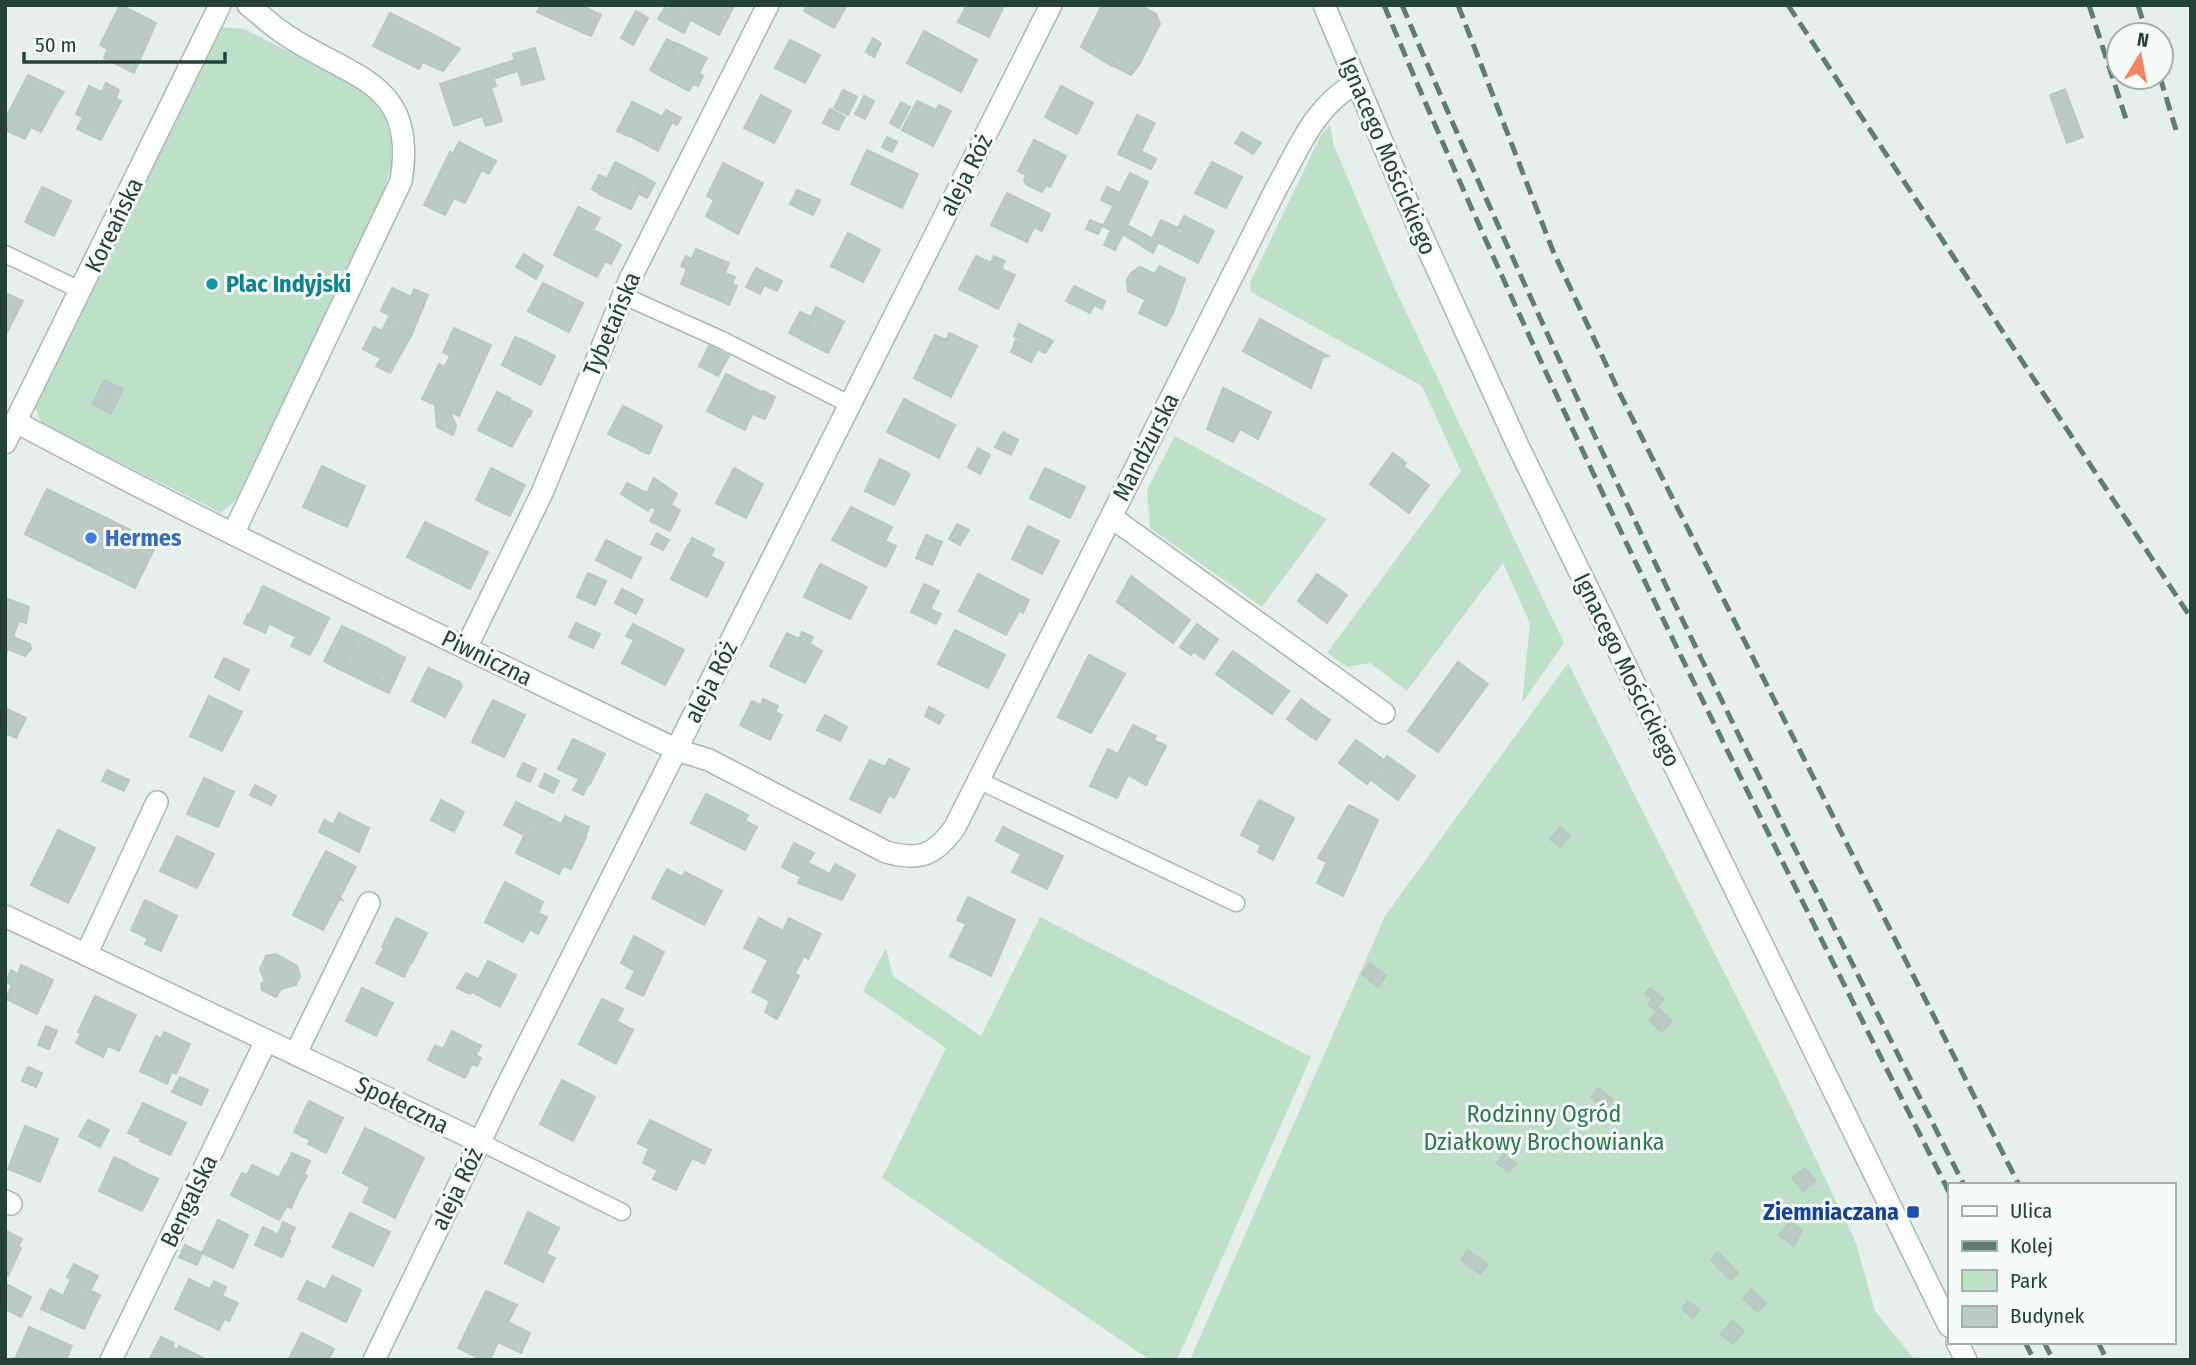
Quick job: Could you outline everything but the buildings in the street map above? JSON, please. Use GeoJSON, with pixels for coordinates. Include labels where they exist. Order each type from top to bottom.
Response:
{"type":"FeatureCollection","features":[{"type":"Feature","properties":{"kind":"street","name":"Koreańska"},"geometry":{"type":"LineString","coordinates":[[5,443],[82,291],[220,5]]}},
{"type":"Feature","properties":{"kind":"street"},"geometry":{"type":"LineString","coordinates":[[233,534],[401,181],[406,151],[395,111],[382,92],[356,72],[287,36],[248,5]]}},
{"type":"Feature","properties":{"kind":"street","name":"Tybetańska"},"geometry":{"type":"LineString","coordinates":[[466,648],[542,493],[624,296],[768,5]]}},
{"type":"Feature","properties":{"kind":"street","name":"aleja Róż"},"geometry":{"type":"LineString","coordinates":[[374,1360],[480,1142],[1051,5]]}},
{"type":"Feature","properties":{"kind":"street","name":"Ignacego Mościckiego"},"geometry":{"type":"LineString","coordinates":[[1324,5],[1355,83],[1524,459],[1948,1324]]}},
{"type":"Feature","properties":{"kind":"street","name":"Mandżurska"},"geometry":{"type":"LineString","coordinates":[[955,827],[1283,176],[1320,112],[1335,95],[1355,83]]}},
{"type":"Feature","properties":{"kind":"street","name":"Piwniczna"},"geometry":{"type":"LineString","coordinates":[[16,422],[233,534],[677,750],[709,760],[886,852],[909,858],[929,853],[943,844],[955,827]]}},
{"type":"Feature","properties":{"kind":"street"},"geometry":{"type":"LineString","coordinates":[[1111,517],[1384,713]]}},
{"type":"Feature","properties":{"kind":"street"},"geometry":{"type":"LineString","coordinates":[[86,955],[157,802]]}},
{"type":"Feature","properties":{"kind":"street"},"geometry":{"type":"LineString","coordinates":[[296,1053],[369,903]]}},
{"type":"Feature","properties":{"kind":"street","name":"Społeczna"},"geometry":{"type":"LineString","coordinates":[[5,916],[480,1142]]}},
{"type":"Feature","properties":{"kind":"street","name":"Bengalska"},"geometry":{"type":"LineString","coordinates":[[111,1360],[266,1041]]}},
{"type":"Feature","properties":{"kind":"street"},"geometry":{"type":"LineString","coordinates":[[1958,1344],[1966,1360]]}},
{"type":"Feature","properties":{"kind":"lane"},"geometry":{"type":"LineString","coordinates":[[5,254],[82,291]]}},
{"type":"Feature","properties":{"kind":"lane"},"geometry":{"type":"LineString","coordinates":[[624,296],[722,340],[850,405]]}},
{"type":"Feature","properties":{"kind":"lane"},"geometry":{"type":"LineString","coordinates":[[978,780],[1236,903]]}},
{"type":"Feature","properties":{"kind":"lane","name":"Społeczna"},"geometry":{"type":"LineString","coordinates":[[480,1142],[622,1212]]}},
{"type":"Feature","properties":{"kind":"green space","name":"Plac Indyjski"},"geometry":{"type":"Polygon","coordinates":[[[222,27],[244,29],[369,92],[386,119],[395,155],[378,208],[235,501],[221,513],[42,424],[35,408],[222,27]]]}},
{"type":"Feature","properties":{"kind":"green space"},"geometry":{"type":"Polygon","coordinates":[[[1330,124],[1334,146],[1395,289],[1564,643],[1522,703],[1530,623],[1503,563],[1407,691],[1370,663],[1347,667],[1327,653],[1461,471],[1422,386],[1251,292],[1250,283],[1320,137],[1330,124]]]}},
{"type":"Feature","properties":{"kind":"green space"},"geometry":{"type":"Polygon","coordinates":[[[1175,436],[1327,519],[1262,607],[1150,528],[1147,490],[1175,436]]]}},
{"type":"Feature","properties":{"kind":"green space","name":"Rodzinny Ogród Działkowy Brochowianka"},"geometry":{"type":"Polygon","coordinates":[[[1568,663],[1771,1065],[1856,1243],[1875,1311],[1915,1360],[1190,1360],[1385,916],[1568,663]]]}},
{"type":"Feature","properties":{"kind":"green space"},"geometry":{"type":"Polygon","coordinates":[[[1040,917],[1311,1057],[1177,1360],[1150,1360],[882,1178],[946,1048],[863,991],[886,948],[893,976],[981,1036],[1040,917]]]}},
{"type":"Feature","properties":{"kind":"railway"},"geometry":{"type":"LineString","coordinates":[[1384,5],[1449,156],[1585,455],[1801,899],[1948,1190]]}},
{"type":"Feature","properties":{"kind":"railway"},"geometry":{"type":"LineString","coordinates":[[1402,5],[1534,304],[1673,600],[1963,1183]]}},
{"type":"Feature","properties":{"kind":"railway"},"geometry":{"type":"LineString","coordinates":[[1458,5],[1553,251],[1619,392],[2018,1183]]}},
{"type":"Feature","properties":{"kind":"railway"},"geometry":{"type":"LineString","coordinates":[[1788,5],[2191,618]]}},
{"type":"Feature","properties":{"kind":"railway"},"geometry":{"type":"LineString","coordinates":[[2089,5],[2127,122]]}},
{"type":"Feature","properties":{"kind":"railway"},"geometry":{"type":"LineString","coordinates":[[2138,5],[2143,21]]}},
{"type":"Feature","properties":{"kind":"railway"},"geometry":{"type":"LineString","coordinates":[[2164,91],[2176,130]]}},
{"type":"Feature","properties":{"kind":"railway"},"geometry":{"type":"LineString","coordinates":[[2026,1344],[2034,1360]]}},
{"type":"Feature","properties":{"kind":"railway"},"geometry":{"type":"LineString","coordinates":[[2045,1344],[2053,1360]]}},
{"type":"Feature","properties":{"kind":"railway"},"geometry":{"type":"LineString","coordinates":[[2099,1344],[2107,1360]]}},
{"type":"Feature","properties":{"kind":"place","name":"Plac Indyjski"},"geometry":{"type":"Point","coordinates":[212,284]}},
{"type":"Feature","properties":{"kind":"place","name":"Hermes"},"geometry":{"type":"Point","coordinates":[91,538]}},
{"type":"Feature","properties":{"kind":"place","name":"Ziemniaczana"},"geometry":{"type":"Point","coordinates":[1913,1212]}}]}
